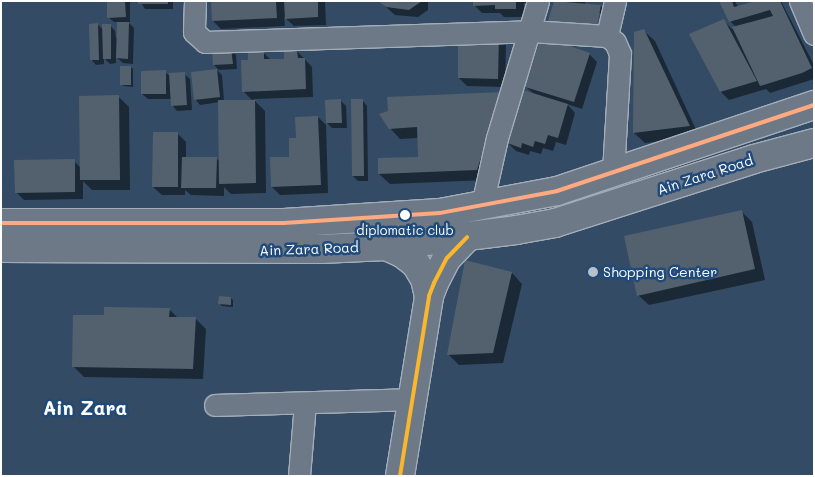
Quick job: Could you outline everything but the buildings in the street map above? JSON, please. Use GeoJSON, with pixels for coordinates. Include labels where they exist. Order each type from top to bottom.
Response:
{"type":"FeatureCollection","features":[{"type":"Feature","properties":{"kind":"main road","name":"Ain Zara Road"},"geometry":{"type":"LineString","coordinates":[[1,222],[284,223],[440,213],[558,191],[814,105]]}},
{"type":"Feature","properties":{"kind":"main road","name":"Ain Zara Road"},"geometry":{"type":"LineString","coordinates":[[1,248],[269,251],[386,246],[467,237],[555,223],[754,159],[814,143]]}},
{"type":"Feature","properties":{"kind":"main road"},"geometry":{"type":"LineString","coordinates":[[400,476],[429,296],[447,258],[467,237]]}},
{"type":"Feature","properties":{"kind":"main road"},"geometry":{"type":"LineString","coordinates":[[386,246],[402,253],[416,264],[425,279],[429,296]]}},
{"type":"Feature","properties":{"kind":"street"},"geometry":{"type":"LineString","coordinates":[[195,1],[194,32],[205,42],[530,31],[607,36],[615,42],[620,54],[613,172]]}},
{"type":"Feature","properties":{"kind":"street"},"geometry":{"type":"LineString","coordinates":[[482,205],[497,138],[538,1]]}},
{"type":"Feature","properties":{"kind":"street"},"geometry":{"type":"LineString","coordinates":[[607,36],[615,1]]}},
{"type":"Feature","properties":{"kind":"street"},"geometry":{"type":"LineString","coordinates":[[800,1],[814,34]]}},
{"type":"Feature","properties":{"kind":"street"},"geometry":{"type":"LineString","coordinates":[[215,405],[414,398]]}},
{"type":"Feature","properties":{"kind":"street"},"geometry":{"type":"LineString","coordinates":[[299,476],[305,403]]}},
{"type":"Feature","properties":{"kind":"transit line"},"geometry":{"type":"LineString","coordinates":[[1,223],[284,223],[440,213],[557,191],[814,105]]}},
{"type":"Feature","properties":{"kind":"transit line"},"geometry":{"type":"LineString","coordinates":[[400,476],[429,296],[447,258],[467,237]]}},
{"type":"Feature","properties":{"kind":"place","name":"diplomatic club"},"geometry":{"type":"Point","coordinates":[405,215]}},
{"type":"Feature","properties":{"kind":"place","name":"Shopping Center"},"geometry":{"type":"Point","coordinates":[593,272]}},
{"type":"Feature","properties":{"kind":"district","name":"Ain Zara"},"geometry":{"type":"Point","coordinates":[85,408]}}]}
